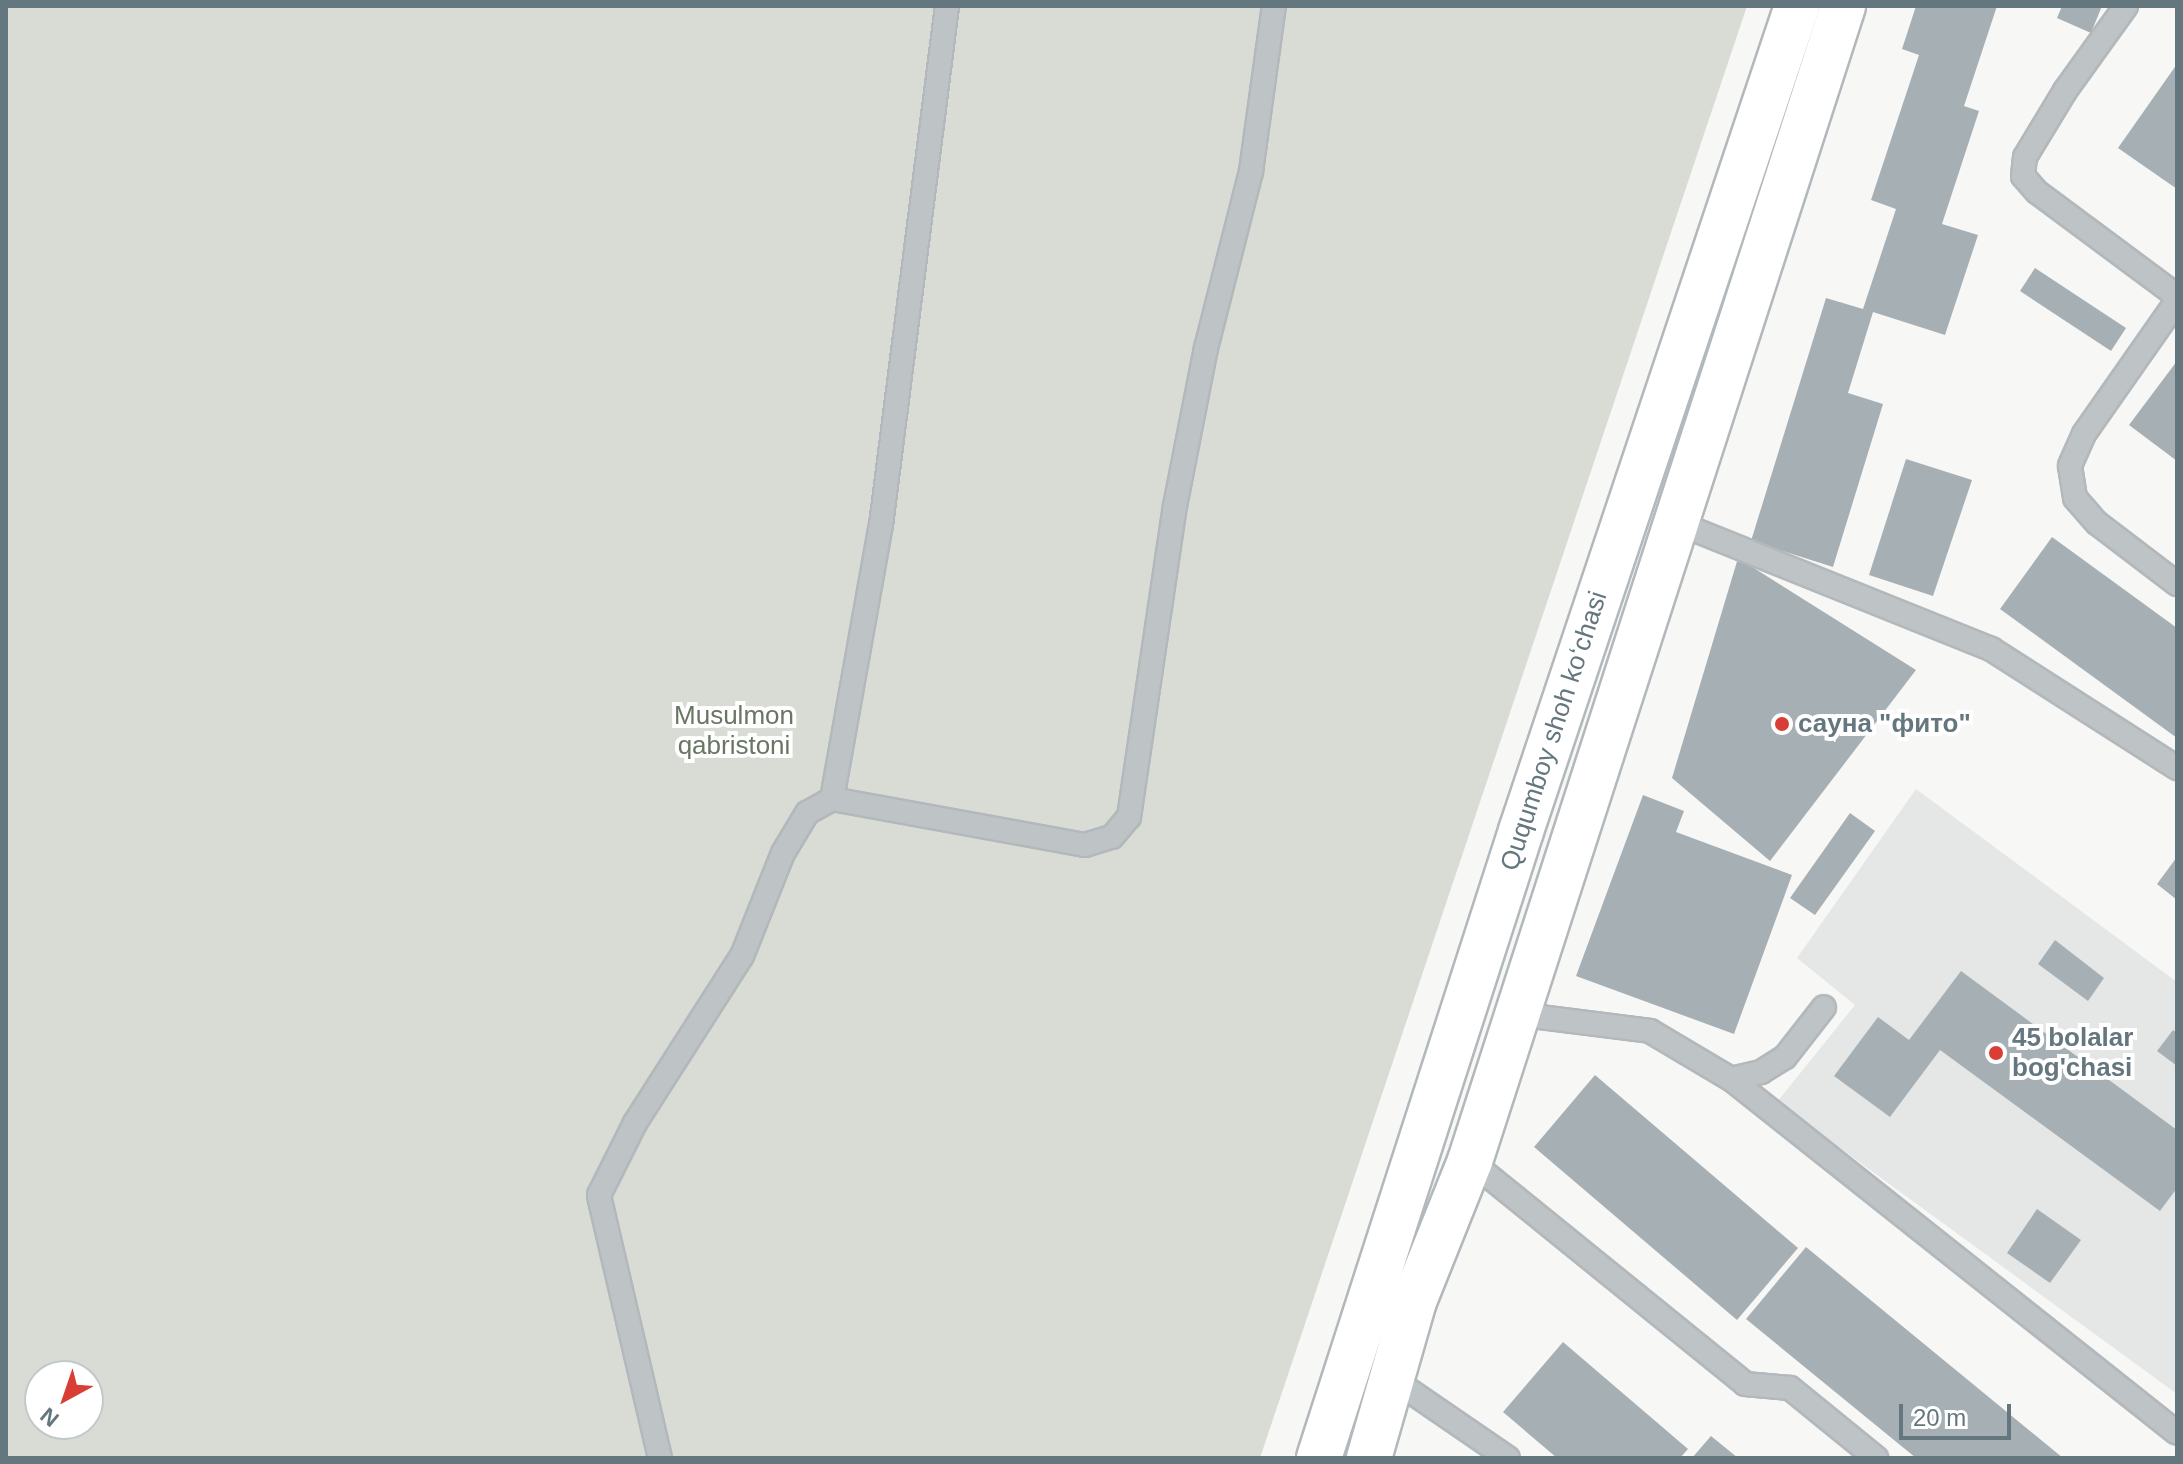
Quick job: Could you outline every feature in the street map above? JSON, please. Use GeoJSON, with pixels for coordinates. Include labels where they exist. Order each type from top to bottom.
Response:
{"type":"FeatureCollection","features":[{"type":"Feature","properties":{"kind":"main road","name":"Ququmboy shoh koʻchasi"},"geometry":{"type":"LineString","coordinates":[[1319,1458],[1516,846],[1797,6]]}},
{"type":"Feature","properties":{"kind":"main road","name":"Ququmboy shoh koʻchasi"},"geometry":{"type":"LineString","coordinates":[[1369,1458],[1394,1380],[1414,1301],[1470,1161],[1843,6]]}},
{"type":"Feature","properties":{"kind":"lane"},"geometry":{"type":"LineString","coordinates":[[832,799],[881,525],[947,6]]}},
{"type":"Feature","properties":{"kind":"lane"},"geometry":{"type":"LineString","coordinates":[[660,1458],[599,1195],[635,1123],[742,956],[783,853],[807,813],[832,799],[1085,845],[1112,837],[1129,817],[1175,506],[1206,348],[1251,171],[1274,6]]}},
{"type":"Feature","properties":{"kind":"lane"},"geometry":{"type":"LineString","coordinates":[[2126,6],[2065,91],[2025,157],[2023,176],[2037,192],[2177,299],[2084,434],[2070,466],[2075,498],[2097,523],[2177,584]]}},
{"type":"Feature","properties":{"kind":"lane"},"geometry":{"type":"LineString","coordinates":[[1675,522],[1991,649],[2177,768]]}},
{"type":"Feature","properties":{"kind":"lane"},"geometry":{"type":"LineString","coordinates":[[1731,1079],[1761,1072],[1785,1057],[1824,1007]]}},
{"type":"Feature","properties":{"kind":"lane"},"geometry":{"type":"LineString","coordinates":[[1532,1016],[1650,1031],[1731,1079],[2177,1433]]}},
{"type":"Feature","properties":{"kind":"lane"},"geometry":{"type":"LineString","coordinates":[[1470,1161],[1745,1384],[1790,1388],[1876,1458]]}},
{"type":"Feature","properties":{"kind":"lane"},"geometry":{"type":"LineString","coordinates":[[1394,1380],[1508,1458]]}},
{"type":"Feature","properties":{"kind":"shaded area","name":"45 bolalar bog'chasi"},"geometry":{"type":"Polygon","coordinates":[[[1916,789],[2177,982],[2177,1394],[1777,1102],[1855,1005],[1797,958],[1916,789]]]}},
{"type":"Feature","properties":{"kind":"green space","name":"Musulmon qabristoni"},"geometry":{"type":"Polygon","coordinates":[[[6,6],[1747,6],[1260,1458],[6,1458],[6,6]]]}},
{"type":"Feature","properties":{"kind":"building"},"geometry":{"type":"Polygon","coordinates":[[[1916,6],[1997,6],[1964,106],[1979,111],[1942,224],[1978,235],[1945,335],[1873,312],[1848,393],[1883,404],[1833,567],[1751,541],[1826,298],[1863,309],[1896,209],[1871,200],[1919,55],[1902,49],[1916,6]]]}},
{"type":"Feature","properties":{"kind":"building"},"geometry":{"type":"Polygon","coordinates":[[[2062,6],[2102,6],[2091,33],[2057,18],[2062,6]]]}},
{"type":"Feature","properties":{"kind":"building"},"geometry":{"type":"Polygon","coordinates":[[[2177,64],[2177,189],[2118,148],[2177,64]]]}},
{"type":"Feature","properties":{"kind":"building"},"geometry":{"type":"Polygon","coordinates":[[[2035,268],[2126,328],[2111,351],[2020,291],[2035,268]]]}},
{"type":"Feature","properties":{"kind":"building"},"geometry":{"type":"Polygon","coordinates":[[[2177,361],[2177,461],[2129,425],[2177,361]]]}},
{"type":"Feature","properties":{"kind":"building"},"geometry":{"type":"Polygon","coordinates":[[[1906,459],[1972,480],[1933,596],[1869,575],[1906,459]]]}},
{"type":"Feature","properties":{"kind":"building"},"geometry":{"type":"Polygon","coordinates":[[[2052,537],[2177,628],[2177,738],[2000,609],[2052,537]]]}},
{"type":"Feature","properties":{"kind":"building","name":"сауна \"фито\""},"geometry":{"type":"Polygon","coordinates":[[[1738,558],[1916,670],[1770,861],[1672,778],[1738,558]]]}},
{"type":"Feature","properties":{"kind":"building"},"geometry":{"type":"Polygon","coordinates":[[[1643,795],[1684,811],[1676,832],[1792,875],[1734,1034],[1576,976],[1643,795]]]}},
{"type":"Feature","properties":{"kind":"building"},"geometry":{"type":"Polygon","coordinates":[[[1850,813],[1875,831],[1815,915],[1790,898],[1850,813]]]}},
{"type":"Feature","properties":{"kind":"building"},"geometry":{"type":"Polygon","coordinates":[[[2177,857],[2177,900],[2157,884],[2177,857]]]}},
{"type":"Feature","properties":{"kind":"building"},"geometry":{"type":"Polygon","coordinates":[[[2055,940],[2104,978],[2088,1001],[2038,964],[2055,940]]]}},
{"type":"Feature","properties":{"kind":"building"},"geometry":{"type":"Polygon","coordinates":[[[1961,971],[2177,1130],[2177,1188],[2160,1211],[1940,1050],[1890,1117],[1834,1076],[1878,1017],[1909,1040],[1961,971]]]}},
{"type":"Feature","properties":{"kind":"building"},"geometry":{"type":"Polygon","coordinates":[[[2173,1030],[2177,1033],[2177,1066],[2157,1051],[2173,1030]]]}},
{"type":"Feature","properties":{"kind":"building"},"geometry":{"type":"Polygon","coordinates":[[[1595,1075],[1798,1248],[1737,1320],[1534,1147],[1595,1075]]]}},
{"type":"Feature","properties":{"kind":"building"},"geometry":{"type":"Polygon","coordinates":[[[2037,1209],[2081,1240],[2050,1283],[2007,1253],[2037,1209]]]}},
{"type":"Feature","properties":{"kind":"building"},"geometry":{"type":"Polygon","coordinates":[[[1806,1247],[2063,1458],[1916,1458],[1746,1319],[1806,1247]]]}},
{"type":"Feature","properties":{"kind":"building"},"geometry":{"type":"Polygon","coordinates":[[[1563,1342],[1688,1449],[1680,1458],[1557,1458],[1503,1412],[1563,1342]]]}},
{"type":"Feature","properties":{"kind":"building"},"geometry":{"type":"Polygon","coordinates":[[[1711,1436],[1738,1458],[1692,1458],[1711,1436]]]}},
{"type":"Feature","properties":{"kind":"place","name":"сауна \"фито\""},"geometry":{"type":"Point","coordinates":[1782,724]}},
{"type":"Feature","properties":{"kind":"place","name":"45 bolalar bog'chasi"},"geometry":{"type":"Point","coordinates":[1996,1053]}}]}
